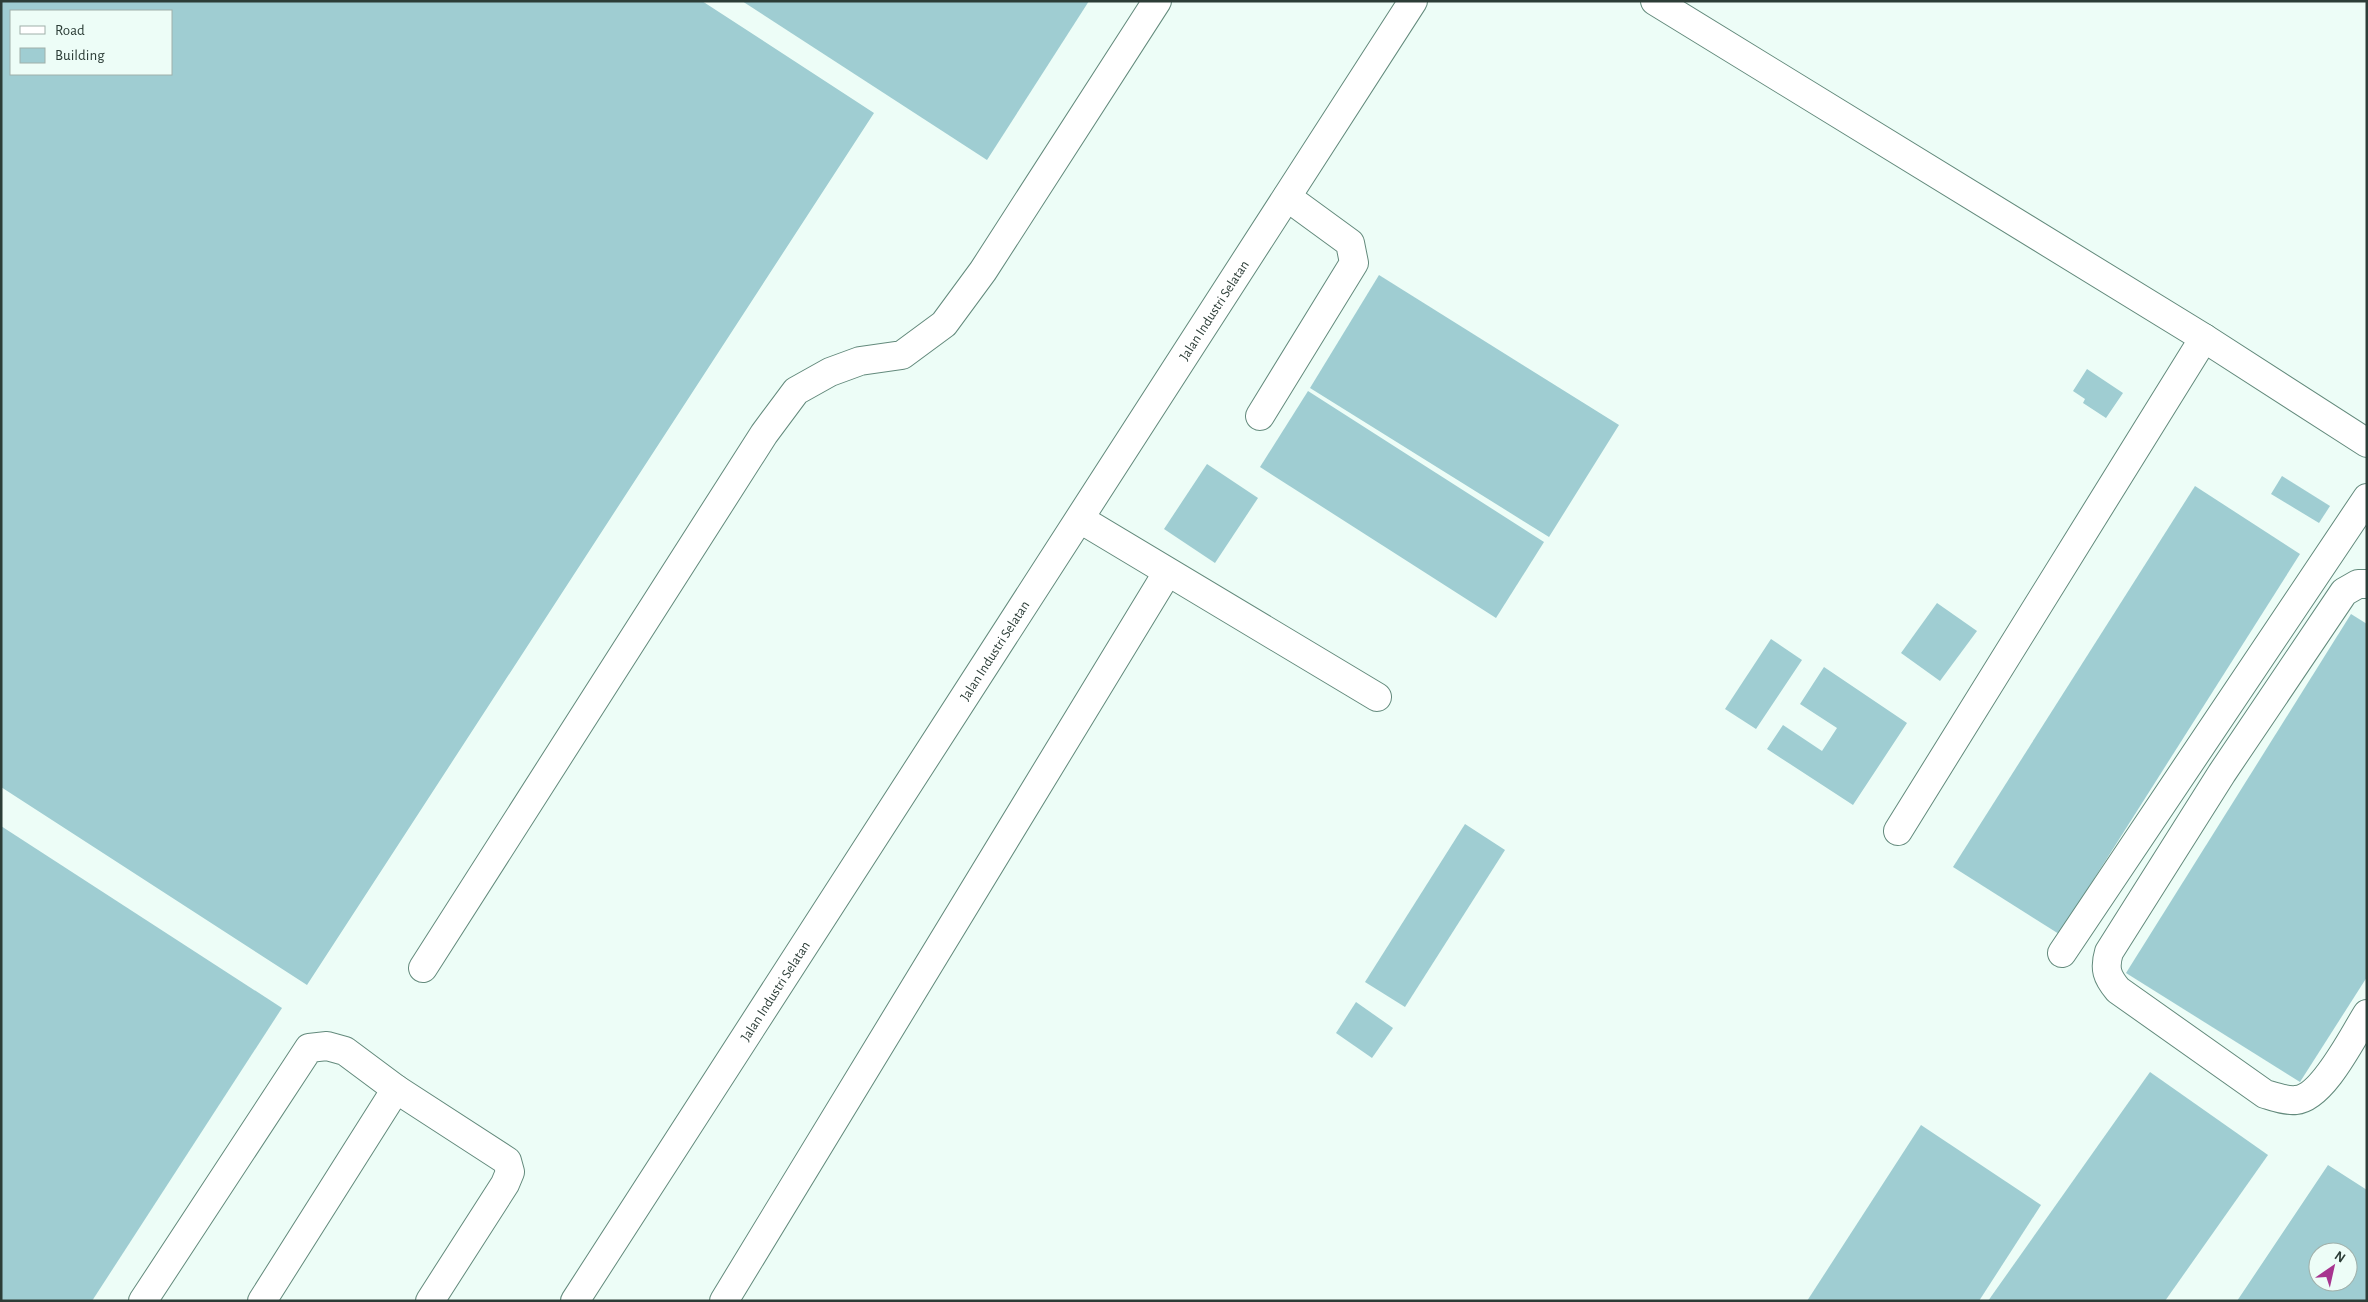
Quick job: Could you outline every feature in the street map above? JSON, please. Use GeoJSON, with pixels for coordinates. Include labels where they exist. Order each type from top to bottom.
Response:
{"type":"FeatureCollection","features":[{"type":"Feature","properties":{"kind":"street"},"geometry":{"type":"LineString","coordinates":[[423,968],[764,434],[796,391],[830,372],[860,361],[902,355],[944,324],[983,271],[1157,1]]}},
{"type":"Feature","properties":{"kind":"street","name":"Jalan Industri Selatan"},"geometry":{"type":"LineString","coordinates":[[575,1301],[1413,1]]}},
{"type":"Feature","properties":{"kind":"street"},"geometry":{"type":"LineString","coordinates":[[1655,1],[2204,338],[2367,442]]}},
{"type":"Feature","properties":{"kind":"street"},"geometry":{"type":"LineString","coordinates":[[1260,416],[1354,263],[1350,243],[1287,197]]}},
{"type":"Feature","properties":{"kind":"street"},"geometry":{"type":"LineString","coordinates":[[1898,831],[2204,338]]}},
{"type":"Feature","properties":{"kind":"street"},"geometry":{"type":"LineString","coordinates":[[2062,954],[2367,498]]}},
{"type":"Feature","properties":{"kind":"street"},"geometry":{"type":"LineString","coordinates":[[1080,519],[1167,573],[1377,697]]}},
{"type":"Feature","properties":{"kind":"street"},"geometry":{"type":"LineString","coordinates":[[724,1301],[1167,573]]}},
{"type":"Feature","properties":{"kind":"street"},"geometry":{"type":"LineString","coordinates":[[2367,584],[2358,584],[2344,592],[2222,773],[2110,952],[2106,964],[2108,978],[2118,990],[2265,1094],[2282,1099],[2296,1100],[2310,1096],[2323,1083],[2367,1014]]}},
{"type":"Feature","properties":{"kind":"street"},"geometry":{"type":"LineString","coordinates":[[143,1301],[309,1048],[328,1046],[345,1051],[396,1089],[507,1161],[510,1172],[505,1184],[430,1301]]}},
{"type":"Feature","properties":{"kind":"street"},"geometry":{"type":"LineString","coordinates":[[262,1301],[396,1089]]}},
{"type":"Feature","properties":{"kind":"building"},"geometry":{"type":"Polygon","coordinates":[[[1,1],[702,1],[874,113],[307,985],[1,787],[1,1]]]}},
{"type":"Feature","properties":{"kind":"building"},"geometry":{"type":"Polygon","coordinates":[[[742,1],[1089,1],[987,160],[742,1]]]}},
{"type":"Feature","properties":{"kind":"building"},"geometry":{"type":"Polygon","coordinates":[[[1379,275],[1619,425],[1549,537],[1310,388],[1379,275]]]}},
{"type":"Feature","properties":{"kind":"building"},"geometry":{"type":"Polygon","coordinates":[[[2087,369],[2123,393],[2106,418],[2083,403],[2085,399],[2073,391],[2087,369]]]}},
{"type":"Feature","properties":{"kind":"building"},"geometry":{"type":"Polygon","coordinates":[[[1308,391],[1544,542],[1496,618],[1260,467],[1308,391]]]}},
{"type":"Feature","properties":{"kind":"building"},"geometry":{"type":"Polygon","coordinates":[[[1207,464],[1258,498],[1215,563],[1164,529],[1207,464]]]}},
{"type":"Feature","properties":{"kind":"building"},"geometry":{"type":"Polygon","coordinates":[[[2282,476],[2330,506],[2319,523],[2271,494],[2282,476]]]}},
{"type":"Feature","properties":{"kind":"building"},"geometry":{"type":"Polygon","coordinates":[[[2195,486],[2300,554],[2059,934],[1953,867],[2195,486]]]}},
{"type":"Feature","properties":{"kind":"building"},"geometry":{"type":"Polygon","coordinates":[[[1937,603],[1977,631],[1940,681],[1901,653],[1937,603]]]}},
{"type":"Feature","properties":{"kind":"building"},"geometry":{"type":"Polygon","coordinates":[[[2351,614],[2367,624],[2367,977],[2300,1082],[2126,973],[2351,614]]]}},
{"type":"Feature","properties":{"kind":"building"},"geometry":{"type":"Polygon","coordinates":[[[1771,639],[1802,660],[1756,729],[1725,709],[1771,639]]]}},
{"type":"Feature","properties":{"kind":"building"},"geometry":{"type":"Polygon","coordinates":[[[1824,667],[1907,723],[1853,805],[1767,749],[1783,725],[1822,751],[1837,728],[1800,704],[1824,667]]]}},
{"type":"Feature","properties":{"kind":"building"},"geometry":{"type":"Polygon","coordinates":[[[1465,824],[1505,850],[1405,1007],[1365,982],[1465,824]]]}},
{"type":"Feature","properties":{"kind":"building"},"geometry":{"type":"Polygon","coordinates":[[[1,826],[282,1008],[92,1301],[1,1301],[1,826]]]}},
{"type":"Feature","properties":{"kind":"building"},"geometry":{"type":"Polygon","coordinates":[[[1356,1002],[1393,1028],[1372,1058],[1336,1033],[1356,1002]]]}},
{"type":"Feature","properties":{"kind":"building"},"geometry":{"type":"Polygon","coordinates":[[[2150,1072],[2268,1155],[2165,1301],[1988,1301],[2150,1072]]]}},
{"type":"Feature","properties":{"kind":"building"},"geometry":{"type":"Polygon","coordinates":[[[1921,1125],[2041,1205],[1979,1301],[1807,1301],[1921,1125]]]}},
{"type":"Feature","properties":{"kind":"building"},"geometry":{"type":"Polygon","coordinates":[[[2328,1165],[2367,1190],[2367,1301],[2237,1301],[2328,1165]]]}}]}
